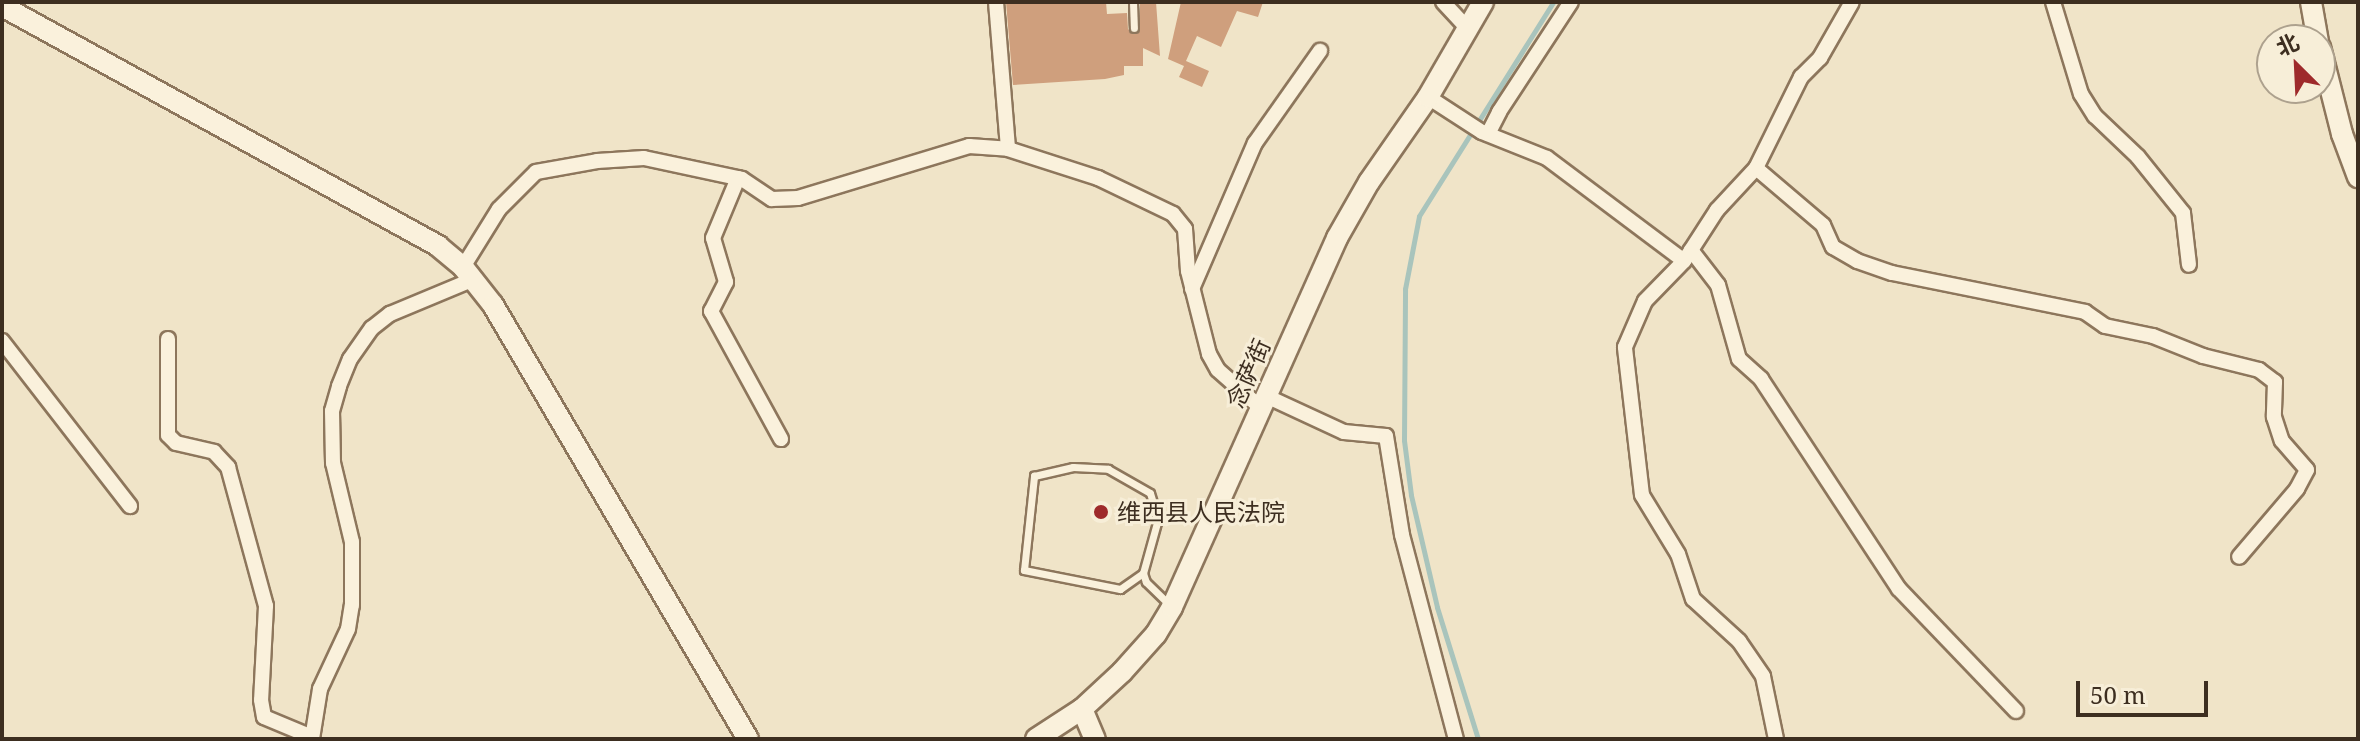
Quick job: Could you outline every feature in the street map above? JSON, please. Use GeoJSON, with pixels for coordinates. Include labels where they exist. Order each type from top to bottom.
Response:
{"type":"FeatureCollection","features":[{"type":"Feature","properties":{"kind":"street"},"geometry":{"type":"LineString","coordinates":[[996,2],[1008,149]]}},
{"type":"Feature","properties":{"kind":"street"},"geometry":{"type":"LineString","coordinates":[[1443,2],[1466,27]]}},
{"type":"Feature","properties":{"kind":"street","name":"念萨街"},"geometry":{"type":"LineString","coordinates":[[1036,739],[1082,709],[1122,672],[1156,634],[1172,607],[1337,238],[1369,182],[1428,97],[1483,2]]}},
{"type":"Feature","properties":{"kind":"street"},"geometry":{"type":"LineString","coordinates":[[1485,133],[1571,2]]}},
{"type":"Feature","properties":{"kind":"street"},"geometry":{"type":"LineString","coordinates":[[1776,739],[1763,676],[1739,641],[1693,599],[1678,554],[1642,495],[1625,347],[1645,301],[1687,256],[1717,210],[1756,168],[1801,77],[1820,58],[1852,2]]}},
{"type":"Feature","properties":{"kind":"street"},"geometry":{"type":"LineString","coordinates":[[2053,2],[2081,94],[2095,116],[2138,157],[2183,213],[2189,265]]}},
{"type":"Feature","properties":{"kind":"street"},"geometry":{"type":"LineString","coordinates":[[2311,2],[2315,24]]}},
{"type":"Feature","properties":{"kind":"street"},"geometry":{"type":"LineString","coordinates":[[2,6],[438,246],[469,273],[549,398],[748,739]]}},
{"type":"Feature","properties":{"kind":"street"},"geometry":{"type":"LineString","coordinates":[[1192,289],[1255,143],[1320,51]]}},
{"type":"Feature","properties":{"kind":"street"},"geometry":{"type":"LineString","coordinates":[[1428,97],[1485,133],[1547,158],[1687,256],[1718,285],[1739,359],[1769,391],[1899,589],[2016,711]]}},
{"type":"Feature","properties":{"kind":"street"},"geometry":{"type":"LineString","coordinates":[[2334,104],[2358,177]]}},
{"type":"Feature","properties":{"kind":"street"},"geometry":{"type":"LineString","coordinates":[[168,339],[168,435],[176,443],[214,452],[228,467],[266,606],[261,700],[264,717],[312,738],[320,689],[348,629],[352,605],[352,542],[333,463],[332,411],[339,386],[350,359],[372,328],[390,314],[469,273],[499,209],[536,172],[597,161],[644,158],[738,178],[772,199],[798,198],[969,146],[1008,149],[1098,178],[1173,214],[1185,229],[1192,289],[1201,330],[1218,370],[1263,402],[1344,432],[1386,436],[1402,535],[1456,739]]}},
{"type":"Feature","properties":{"kind":"street"},"geometry":{"type":"LineString","coordinates":[[1756,168],[1823,225],[1833,247],[1857,261],[1892,273],[2085,312],[2105,326],[2153,336],[2203,356],[2259,370],[2275,382],[2274,417],[2282,441],[2307,470],[2297,489],[2239,557]]}},
{"type":"Feature","properties":{"kind":"street"},"geometry":{"type":"LineString","coordinates":[[738,178],[713,238],[726,282],[711,311],[781,439]]}},
{"type":"Feature","properties":{"kind":"street"},"geometry":{"type":"LineString","coordinates":[[2,341],[130,506]]}},
{"type":"Feature","properties":{"kind":"street"},"geometry":{"type":"LineString","coordinates":[[1082,709],[1095,739]]}},
{"type":"Feature","properties":{"kind":"lane"},"geometry":{"type":"LineString","coordinates":[[1133,2],[1134,28]]}},
{"type":"Feature","properties":{"kind":"lane"},"geometry":{"type":"LineString","coordinates":[[1143,573],[1120,589],[1024,570],[1034,476],[1073,467],[1108,469],[1150,493],[1158,519],[1143,573],[1146,582],[1172,607]]}},
{"type":"Feature","properties":{"kind":"building"},"geometry":{"type":"Polygon","coordinates":[[[1006,2],[1106,2],[1107,14],[1127,13],[1128,29],[1133,34],[1140,29],[1140,2],[1156,2],[1160,56],[1143,48],[1143,66],[1124,66],[1124,75],[1105,79],[1013,85],[1006,2]]]}},
{"type":"Feature","properties":{"kind":"building"},"geometry":{"type":"Polygon","coordinates":[[[1181,2],[1263,2],[1258,17],[1237,11],[1221,47],[1197,36],[1186,61],[1209,71],[1202,87],[1179,77],[1184,66],[1168,59],[1181,2]]]}},
{"type":"Feature","properties":{"kind":"waterway"},"geometry":{"type":"LineString","coordinates":[[1478,739],[1437,607],[1411,495],[1404,440],[1405,289],[1419,216],[1553,2]]}},
{"type":"Feature","properties":{"kind":"place","name":"维西县人民法院"},"geometry":{"type":"Point","coordinates":[1101,512]}}]}
